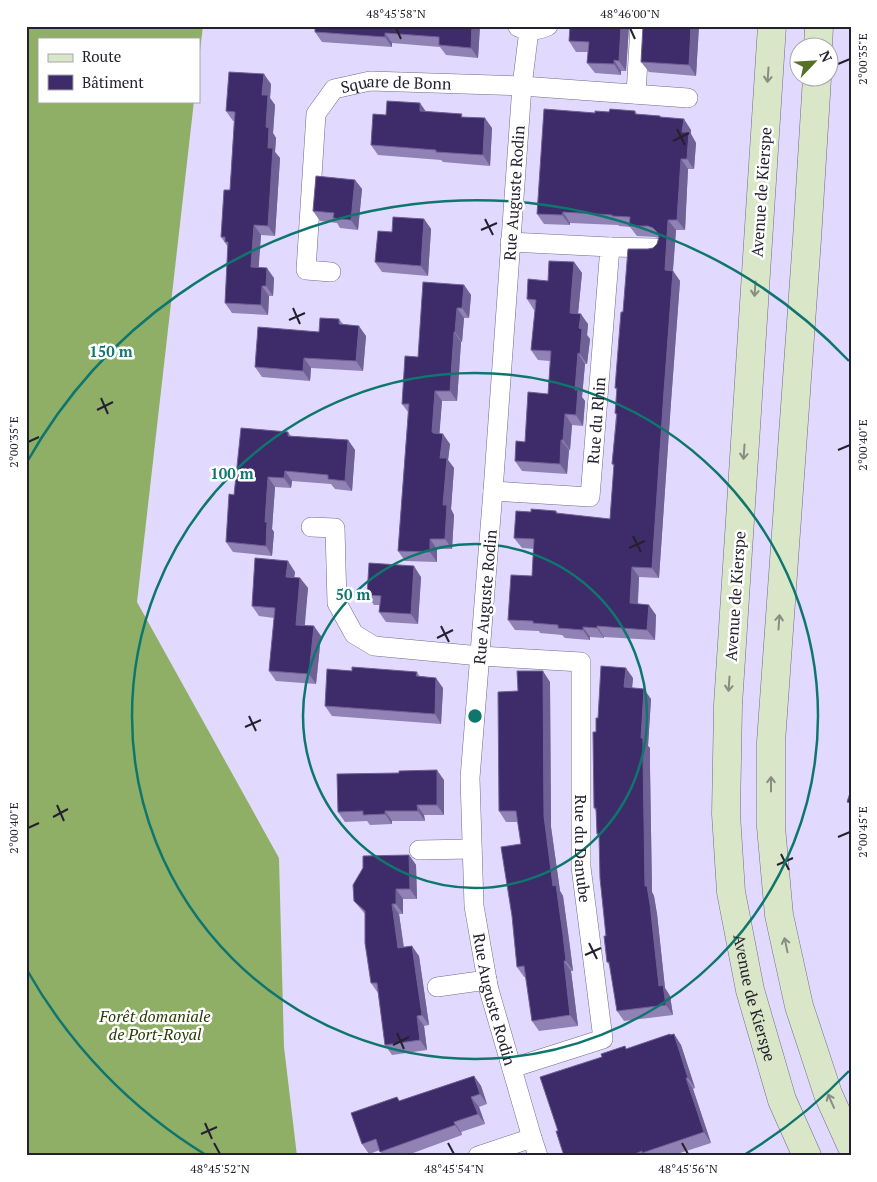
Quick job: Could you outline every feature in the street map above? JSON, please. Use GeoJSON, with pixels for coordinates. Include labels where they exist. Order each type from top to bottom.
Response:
{"type":"FeatureCollection","features":[{"type":"Feature","properties":{"kind":"main road","name":"Avenue de Kierspe"},"geometry":{"type":"LineString","coordinates":[[772,26],[728,705],[726,814],[731,892],[750,990],[782,1100],[807,1156]]}},
{"type":"Feature","properties":{"kind":"main road"},"geometry":{"type":"LineString","coordinates":[[816,88],[771,742],[771,826],[779,915],[799,1006],[828,1094],[851,1145]]}},
{"type":"Feature","properties":{"kind":"street","name":"Rue Auguste Rodin"},"geometry":{"type":"LineString","coordinates":[[538,1156],[487,980],[474,906],[470,778],[522,86],[523,28],[539,30],[548,26]]}},
{"type":"Feature","properties":{"kind":"street"},"geometry":{"type":"LineString","coordinates":[[636,94],[640,26]]}},
{"type":"Feature","properties":{"kind":"street","name":"Square de Bonn"},"geometry":{"type":"LineString","coordinates":[[331,272],[306,270],[316,114],[334,89],[370,81],[522,86]]}},
{"type":"Feature","properties":{"kind":"street"},"geometry":{"type":"LineString","coordinates":[[522,86],[688,98]]}},
{"type":"Feature","properties":{"kind":"street"},"geometry":{"type":"LineString","coordinates":[[510,242],[655,248]]}},
{"type":"Feature","properties":{"kind":"street","name":"Rue du Rhin"},"geometry":{"type":"LineString","coordinates":[[493,491],[590,497],[610,246]]}},
{"type":"Feature","properties":{"kind":"street"},"geometry":{"type":"LineString","coordinates":[[311,527],[335,528],[337,603],[354,634],[374,646],[480,656]]}},
{"type":"Feature","properties":{"kind":"street","name":"Rue du Danube"},"geometry":{"type":"LineString","coordinates":[[480,656],[581,662],[581,867],[603,1039],[512,1068]]}},
{"type":"Feature","properties":{"kind":"street"},"geometry":{"type":"LineString","coordinates":[[419,850],[472,849]]}},
{"type":"Feature","properties":{"kind":"street"},"geometry":{"type":"LineString","coordinates":[[437,987],[487,980]]}},
{"type":"Feature","properties":{"kind":"street"},"geometry":{"type":"LineString","coordinates":[[478,1156],[532,1138]]}},
{"type":"Feature","properties":{"kind":"green space","name":"Forêt domaniale de Port-Royal"},"geometry":{"type":"Polygon","coordinates":[[[26,26],[203,26],[200,51],[200,38],[38,38],[38,102],[194,102],[137,602],[279,858],[284,1047],[297,1156],[26,1156],[26,26]]]}},
{"type":"Feature","properties":{"kind":"building"},"geometry":{"type":"Polygon","coordinates":[[[315,26],[472,26],[471,48],[439,45],[439,37],[385,33],[385,37],[315,32],[315,26]]]}},
{"type":"Feature","properties":{"kind":"building"},"geometry":{"type":"Polygon","coordinates":[[[570,26],[621,26],[619,61],[614,60],[614,64],[587,63],[589,42],[569,41],[570,26]]]}},
{"type":"Feature","properties":{"kind":"building"},"geometry":{"type":"Polygon","coordinates":[[[643,26],[691,26],[689,65],[641,62],[643,26]]]}},
{"type":"Feature","properties":{"kind":"building"},"geometry":{"type":"Polygon","coordinates":[[[229,72],[264,74],[262,95],[268,95],[266,127],[269,128],[268,148],[273,148],[268,226],[254,225],[251,267],[267,268],[266,286],[262,286],[261,305],[225,303],[228,242],[225,242],[225,237],[221,237],[224,190],[230,190],[235,112],[226,111],[229,72]]]}},
{"type":"Feature","properties":{"kind":"building"},"geometry":{"type":"Polygon","coordinates":[[[387,101],[420,103],[420,111],[462,114],[461,117],[485,118],[483,155],[371,145],[373,114],[386,115],[387,101]]]}},
{"type":"Feature","properties":{"kind":"building"},"geometry":{"type":"Polygon","coordinates":[[[544,109],[595,113],[595,111],[609,112],[610,109],[635,111],[635,114],[684,119],[682,132],[689,132],[687,159],[681,159],[677,220],[668,220],[665,270],[673,271],[652,568],[632,567],[630,603],[649,605],[647,630],[597,626],[597,628],[583,627],[583,630],[558,628],[558,625],[533,623],[533,621],[508,620],[511,575],[532,576],[534,539],[514,538],[516,511],[531,512],[531,509],[556,511],[556,513],[610,519],[614,464],[612,464],[617,414],[615,413],[617,388],[615,388],[628,249],[653,248],[657,244],[659,237],[653,228],[648,226],[629,226],[630,217],[563,212],[562,215],[537,214],[544,109]]]}},
{"type":"Feature","properties":{"kind":"building"},"geometry":{"type":"Polygon","coordinates":[[[316,176],[355,180],[351,220],[333,218],[334,213],[313,211],[316,176]]]}},
{"type":"Feature","properties":{"kind":"building"},"geometry":{"type":"Polygon","coordinates":[[[393,217],[424,219],[421,266],[375,262],[378,231],[392,232],[393,217]]]}},
{"type":"Feature","properties":{"kind":"building"},"geometry":{"type":"Polygon","coordinates":[[[549,261],[574,262],[570,313],[581,314],[579,328],[582,329],[575,390],[578,390],[576,415],[565,414],[560,464],[515,461],[516,441],[525,442],[528,392],[548,394],[551,351],[531,350],[536,300],[527,299],[528,279],[548,281],[549,261]]]}},
{"type":"Feature","properties":{"kind":"building"},"geometry":{"type":"Polygon","coordinates":[[[423,282],[464,285],[462,308],[457,308],[450,391],[435,391],[432,432],[443,434],[440,458],[447,458],[443,505],[447,505],[445,539],[430,539],[430,552],[398,551],[409,404],[402,404],[405,356],[418,357],[423,282]]]}},
{"type":"Feature","properties":{"kind":"building"},"geometry":{"type":"Polygon","coordinates":[[[320,318],[339,319],[339,324],[359,326],[356,361],[304,358],[303,371],[255,367],[258,327],[319,332],[320,318]]]}},
{"type":"Feature","properties":{"kind":"building"},"geometry":{"type":"Polygon","coordinates":[[[241,428],[288,432],[288,436],[348,440],[345,481],[328,479],[328,475],[285,471],[284,478],[268,477],[265,522],[267,522],[266,546],[226,542],[229,494],[234,495],[241,428]]]}},
{"type":"Feature","properties":{"kind":"building"},"geometry":{"type":"Polygon","coordinates":[[[255,558],[288,561],[286,577],[300,578],[296,625],[314,626],[309,674],[269,671],[275,608],[252,606],[255,558]]]}},
{"type":"Feature","properties":{"kind":"building"},"geometry":{"type":"Polygon","coordinates":[[[369,563],[414,566],[411,614],[379,612],[381,596],[367,595],[369,563]]]}},
{"type":"Feature","properties":{"kind":"building"},"geometry":{"type":"Polygon","coordinates":[[[601,666],[626,668],[624,687],[644,689],[641,738],[643,738],[645,886],[647,886],[650,904],[659,986],[663,985],[666,1005],[617,1011],[604,936],[606,936],[600,878],[599,834],[597,834],[596,808],[594,808],[593,732],[596,732],[596,718],[598,718],[601,666]]]}},
{"type":"Feature","properties":{"kind":"building"},"geometry":{"type":"Polygon","coordinates":[[[352,667],[417,672],[416,676],[436,678],[435,714],[325,706],[327,669],[352,671],[352,667]]]}},
{"type":"Feature","properties":{"kind":"building"},"geometry":{"type":"Polygon","coordinates":[[[517,671],[543,671],[544,816],[553,886],[556,885],[563,935],[570,1015],[532,1021],[524,966],[517,967],[512,916],[501,847],[521,844],[516,811],[499,811],[498,692],[518,691],[517,671]]]}},
{"type":"Feature","properties":{"kind":"building"},"geometry":{"type":"Polygon","coordinates":[[[437,770],[437,805],[417,805],[418,811],[385,811],[385,814],[363,815],[363,811],[338,812],[337,774],[437,770]]]}},
{"type":"Feature","properties":{"kind":"building"},"geometry":{"type":"Polygon","coordinates":[[[851,790],[851,803],[847,802],[851,790]]]}},
{"type":"Feature","properties":{"kind":"building"},"geometry":{"type":"Polygon","coordinates":[[[409,855],[410,889],[396,889],[396,904],[392,904],[398,948],[412,946],[422,1015],[417,1016],[420,1040],[385,1045],[377,983],[371,983],[365,943],[365,911],[354,901],[353,885],[363,868],[363,856],[409,855]]]}},
{"type":"Feature","properties":{"kind":"building"},"geometry":{"type":"Polygon","coordinates":[[[674,1034],[704,1132],[630,1156],[564,1156],[556,1131],[558,1131],[540,1077],[602,1057],[601,1054],[625,1046],[626,1049],[674,1034]]]}},
{"type":"Feature","properties":{"kind":"building"},"geometry":{"type":"Polygon","coordinates":[[[474,1076],[480,1094],[471,1097],[478,1114],[454,1122],[455,1125],[380,1152],[376,1139],[362,1144],[351,1113],[397,1097],[399,1101],[474,1076]]]}}]}
